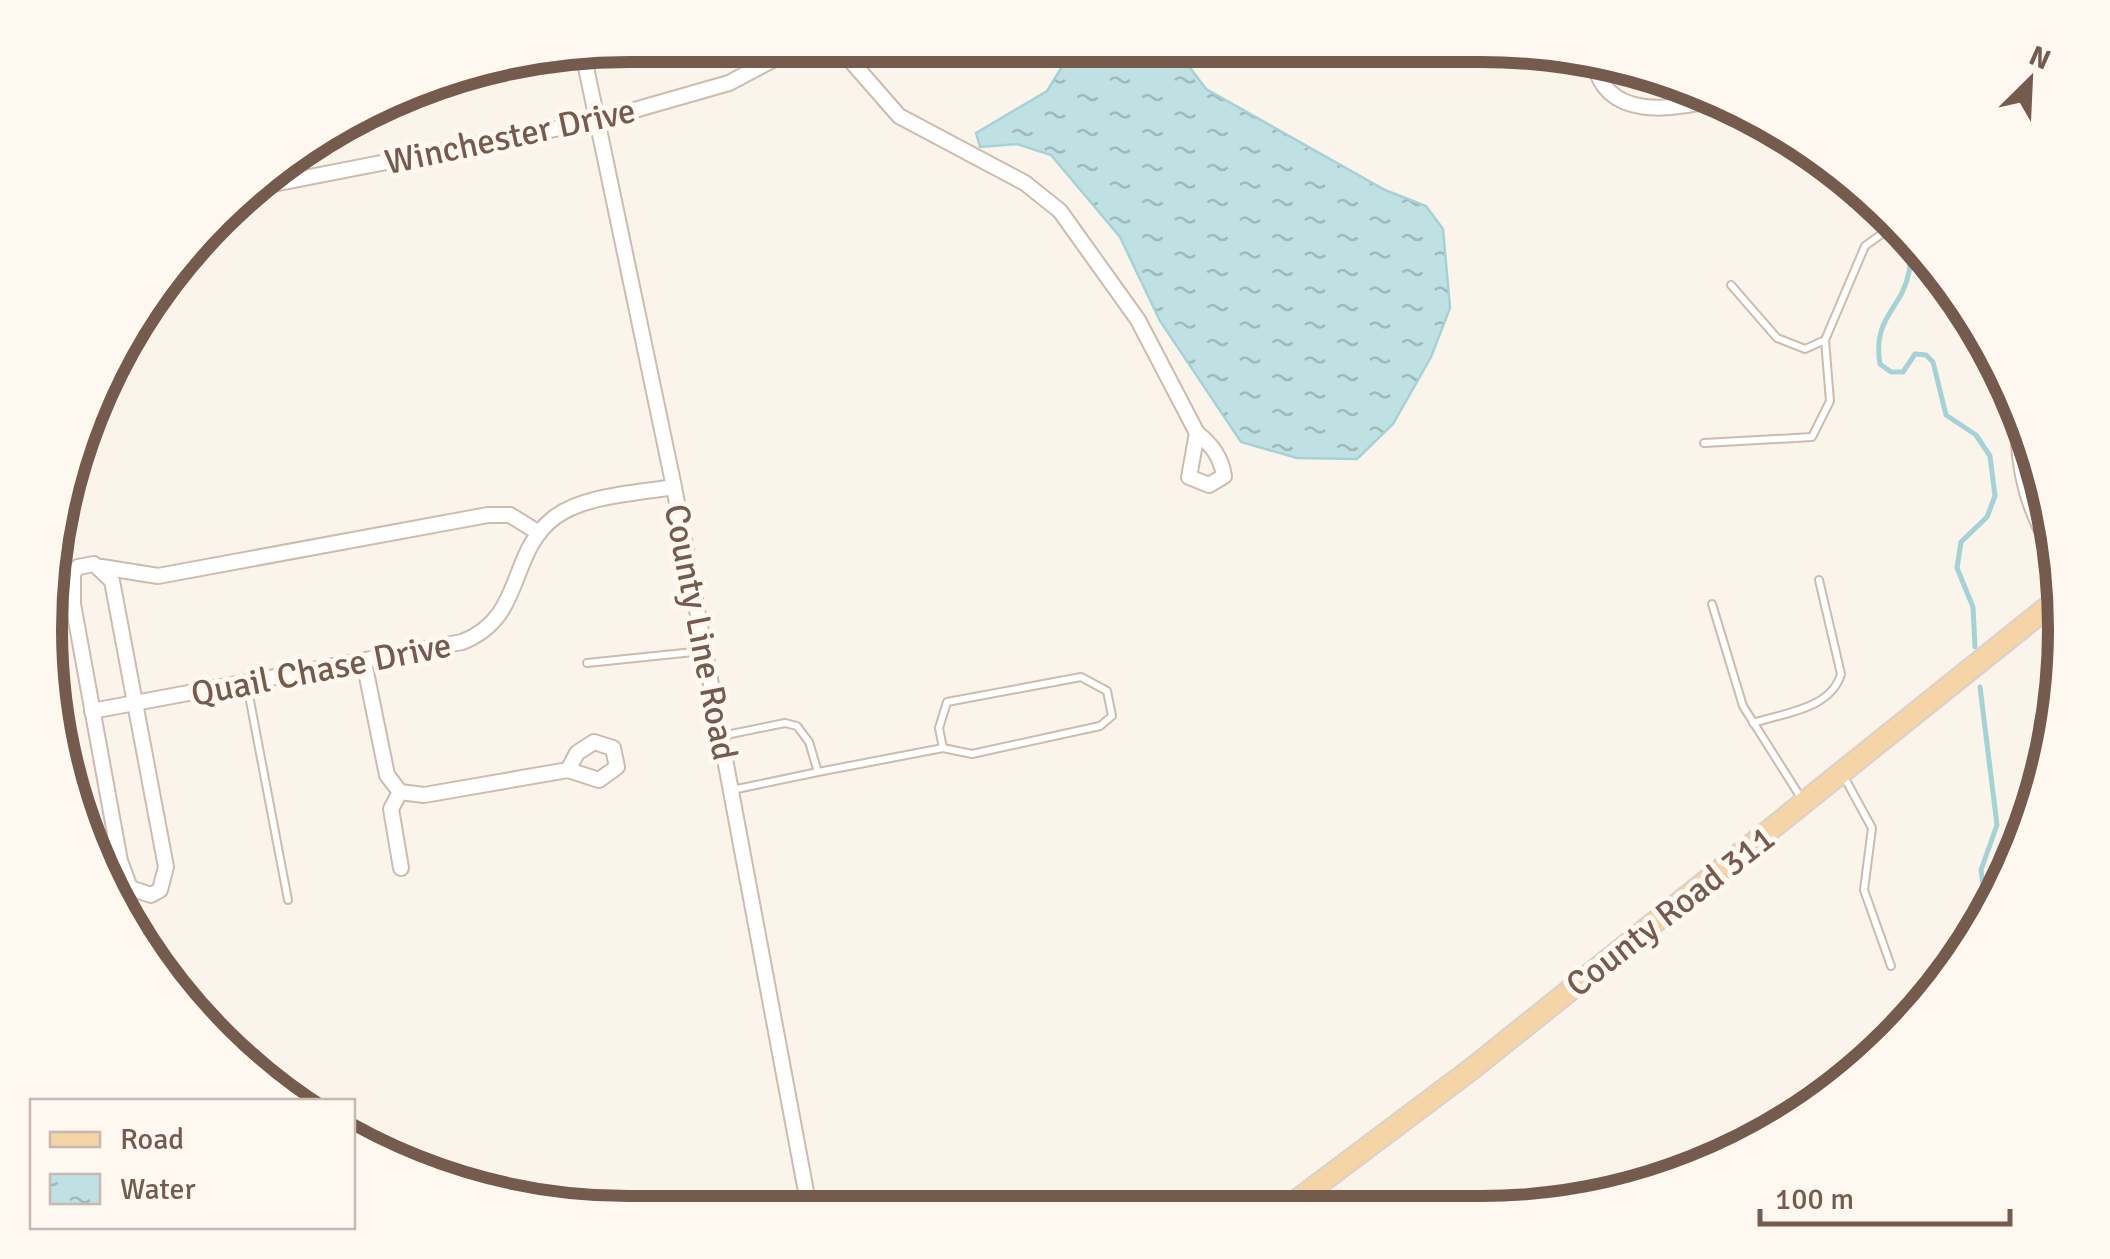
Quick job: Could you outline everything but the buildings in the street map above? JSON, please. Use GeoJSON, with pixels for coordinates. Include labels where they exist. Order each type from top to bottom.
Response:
{"type":"FeatureCollection","features":[{"type":"Feature","properties":{"kind":"main road","name":"County Road 311"},"geometry":{"type":"LineString","coordinates":[[1303,1196],[1473,1068],[2047,608]]}},
{"type":"Feature","properties":{"kind":"street","name":"Winchester Drive"},"geometry":{"type":"LineString","coordinates":[[281,183],[596,121],[707,90],[765,62]]}},
{"type":"Feature","properties":{"kind":"street"},"geometry":{"type":"LineString","coordinates":[[848,62],[899,116],[1025,183],[1060,211],[1138,320],[1197,433]]}},
{"type":"Feature","properties":{"kind":"street","name":"County Line Road"},"geometry":{"type":"LineString","coordinates":[[585,65],[674,487],[807,1196]]}},
{"type":"Feature","properties":{"kind":"street"},"geometry":{"type":"LineString","coordinates":[[1596,74],[1618,98],[1645,108],[1669,111],[1693,105]]}},
{"type":"Feature","properties":{"kind":"street"},"geometry":{"type":"LineString","coordinates":[[102,567],[112,581],[166,867],[160,890],[151,895],[130,888],[124,877],[73,604],[72,573],[86,564],[158,576],[488,515],[510,516],[539,533],[554,518],[578,506],[674,487]]}},
{"type":"Feature","properties":{"kind":"street","name":"Quail Chase Drive"},"geometry":{"type":"LineString","coordinates":[[92,710],[247,685],[478,636],[502,615],[539,533]]}},
{"type":"Feature","properties":{"kind":"street"},"geometry":{"type":"LineString","coordinates":[[364,662],[387,775],[400,792],[424,795],[568,770]]}},
{"type":"Feature","properties":{"kind":"street"},"geometry":{"type":"LineString","coordinates":[[400,792],[391,808],[401,868]]}},
{"type":"Feature","properties":{"kind":"lane"},"geometry":{"type":"LineString","coordinates":[[1704,443],[1812,436],[1830,401],[1825,340],[1866,246],[1884,232]]}},
{"type":"Feature","properties":{"kind":"lane"},"geometry":{"type":"LineString","coordinates":[[1731,285],[1777,338],[1806,349],[1825,340]]}},
{"type":"Feature","properties":{"kind":"lane"},"geometry":{"type":"LineString","coordinates":[[2015,441],[2016,475],[2031,524],[2040,538]]}},
{"type":"Feature","properties":{"kind":"lane"},"geometry":{"type":"LineString","coordinates":[[66,572],[72,573]]}},
{"type":"Feature","properties":{"kind":"lane"},"geometry":{"type":"LineString","coordinates":[[1753,723],[1824,700],[1838,688],[1842,674],[1819,580]]}},
{"type":"Feature","properties":{"kind":"lane"},"geometry":{"type":"LineString","coordinates":[[1712,604],[1743,706],[1805,804]]}},
{"type":"Feature","properties":{"kind":"lane"},"geometry":{"type":"LineString","coordinates":[[586,663],[704,651]]}},
{"type":"Feature","properties":{"kind":"lane"},"geometry":{"type":"LineString","coordinates":[[731,790],[943,748],[972,754],[1078,734],[1112,716],[1108,691],[1081,678],[947,702],[939,728],[943,748]]}},
{"type":"Feature","properties":{"kind":"lane"},"geometry":{"type":"LineString","coordinates":[[247,685],[288,900]]}},
{"type":"Feature","properties":{"kind":"lane"},"geometry":{"type":"LineString","coordinates":[[2037,740],[2042,709]]}},
{"type":"Feature","properties":{"kind":"lane"},"geometry":{"type":"LineString","coordinates":[[720,736],[785,723],[798,726],[809,742],[818,772]]}},
{"type":"Feature","properties":{"kind":"lane"},"geometry":{"type":"LineString","coordinates":[[1842,774],[1872,828],[1864,890],[1891,966]]}},
{"type":"Feature","properties":{"kind":"water"},"geometry":{"type":"Polygon","coordinates":[[[1065,62],[1186,62],[1206,89],[1385,190],[1426,206],[1443,229],[1450,308],[1431,357],[1393,424],[1357,459],[1297,458],[1241,442],[1160,321],[1120,237],[1051,155],[1017,144],[980,147],[976,133],[1047,91],[1065,62]]]}},
{"type":"Feature","properties":{"kind":"waterway"},"geometry":{"type":"LineString","coordinates":[[1910,259],[1905,285],[1880,335],[1880,364],[1891,372],[1903,372],[1915,354],[1926,355],[1933,362],[1946,415],[1976,435],[1990,456],[1995,496],[1987,517],[1961,542],[1957,568],[1973,607],[1975,647]]}},
{"type":"Feature","properties":{"kind":"waterway"},"geometry":{"type":"LineString","coordinates":[[1980,687],[1997,825],[1981,870],[1984,890]]}}]}
